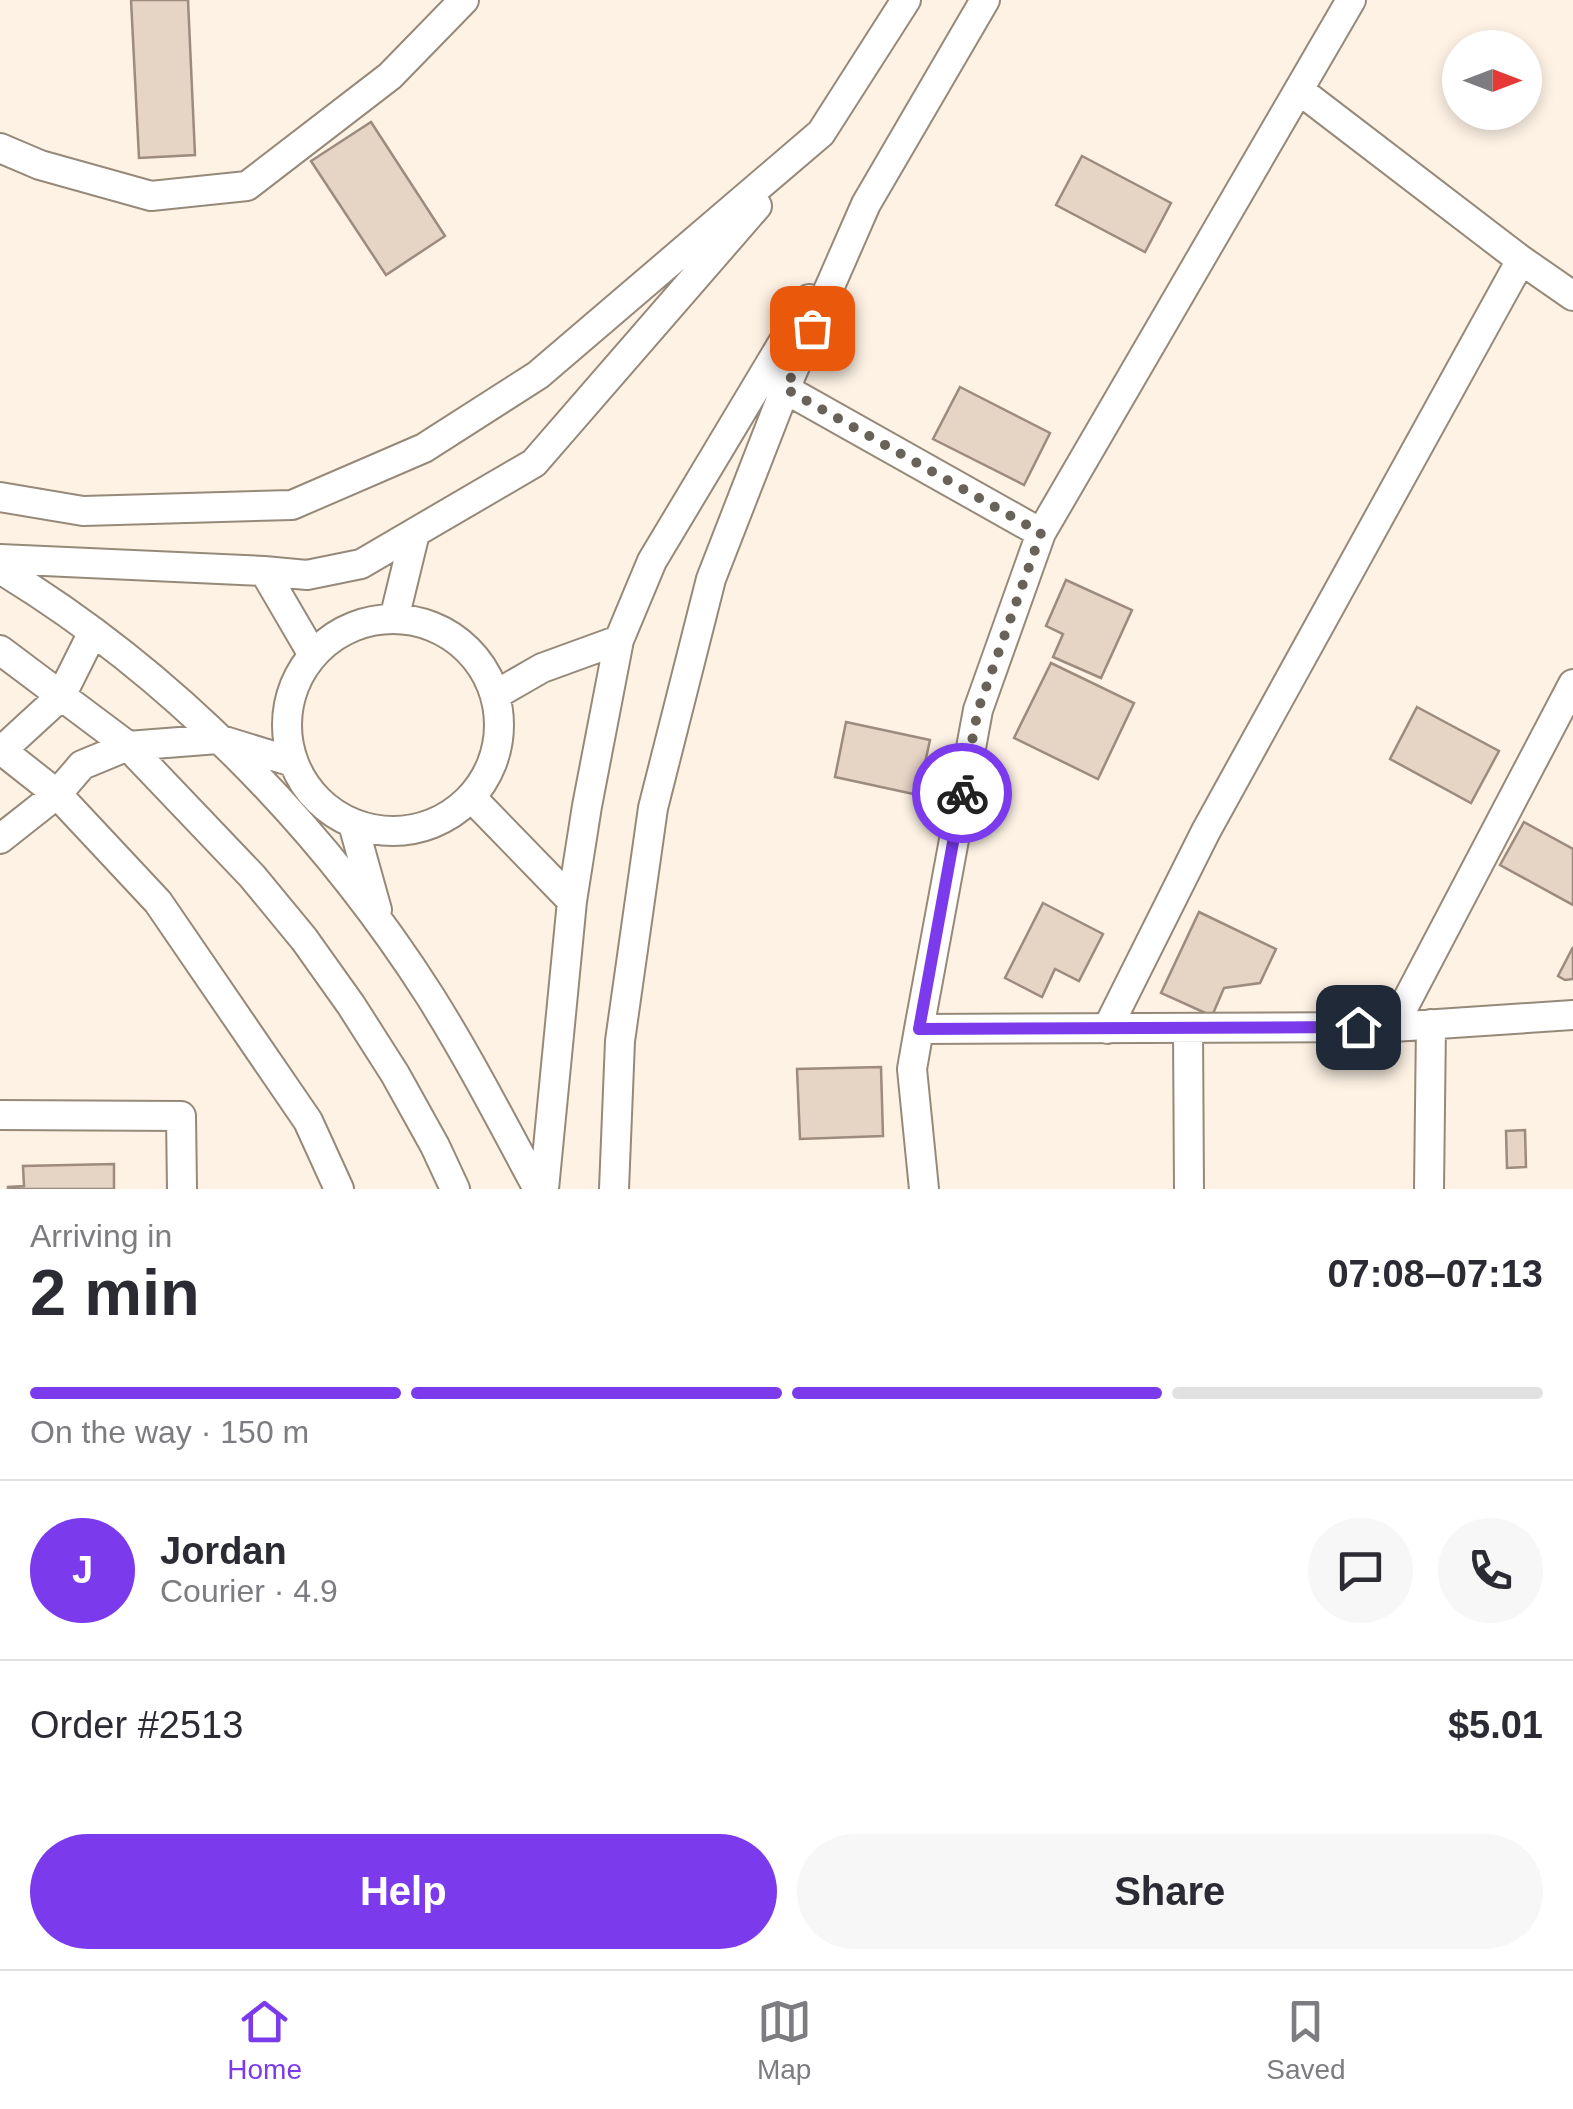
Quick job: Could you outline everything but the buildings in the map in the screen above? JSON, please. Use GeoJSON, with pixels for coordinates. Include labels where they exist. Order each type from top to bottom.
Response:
{"type":"FeatureCollection","features":[{"type":"Feature","properties":{"kind":"street"},"geometry":{"type":"LineString","coordinates":[[0,148],[40,165],[151,196],[247,186],[390,76],[464,0]]}},
{"type":"Feature","properties":{"kind":"street"},"geometry":{"type":"LineString","coordinates":[[0,560],[307,576],[361,564],[534,463],[822,133],[906,0]]}},
{"type":"Feature","properties":{"kind":"street"},"geometry":{"type":"LineString","coordinates":[[541,1189],[572,901],[619,640],[652,560],[985,0]]}},
{"type":"Feature","properties":{"kind":"street"},"geometry":{"type":"LineString","coordinates":[[924,1189],[912,1069],[919,1029],[978,710],[1041,533],[1351,0]]}},
{"type":"Feature","properties":{"kind":"street"},"geometry":{"type":"LineString","coordinates":[[1300,90],[1573,296]]}},
{"type":"Feature","properties":{"kind":"street"},"geometry":{"type":"LineString","coordinates":[[0,497],[83,511],[292,505],[424,448],[538,375],[822,133]]}},
{"type":"Feature","properties":{"kind":"street"},"geometry":{"type":"LineString","coordinates":[[614,1189],[620,1040],[653,808],[711,578],[786,389],[866,204]]}},
{"type":"Feature","properties":{"kind":"street"},"geometry":{"type":"LineString","coordinates":[[1107,1029],[1206,831],[1521,260]]}},
{"type":"Feature","properties":{"kind":"street"},"geometry":{"type":"LineString","coordinates":[[786,389],[1041,533]]}},
{"type":"Feature","properties":{"kind":"street"},"geometry":{"type":"LineString","coordinates":[[394,618],[415,533]]}},
{"type":"Feature","properties":{"kind":"street"},"geometry":{"type":"LineString","coordinates":[[0,569],[93,632],[157,684],[218,739],[331,860],[428,994],[541,1189]]}},
{"type":"Feature","properties":{"kind":"street"},"geometry":{"type":"LineString","coordinates":[[264,571],[314,655]]}},
{"type":"Feature","properties":{"kind":"street"},"geometry":{"type":"LineString","coordinates":[[394,618],[438,628],[457,640],[486,674],[499,718],[493,760],[471,797],[436,822],[416,829],[384,831],[353,824],[318,800],[293,762],[287,717],[300,673],[314,655],[330,639],[350,628],[394,618]]}},
{"type":"Feature","properties":{"kind":"street"},"geometry":{"type":"LineString","coordinates":[[93,632],[61,696],[0,750],[57,794],[158,902],[308,1121],[339,1189]]}},
{"type":"Feature","properties":{"kind":"street"},"geometry":{"type":"LineString","coordinates":[[495,695],[542,668],[619,640]]}},
{"type":"Feature","properties":{"kind":"street"},"geometry":{"type":"LineString","coordinates":[[0,650],[128,746],[252,876],[352,1005],[395,1074],[456,1189]]}},
{"type":"Feature","properties":{"kind":"street"},"geometry":{"type":"LineString","coordinates":[[1392,1026],[1573,684]]}},
{"type":"Feature","properties":{"kind":"street"},"geometry":{"type":"LineString","coordinates":[[0,839],[57,794],[82,765],[128,746],[218,739],[293,762]]}},
{"type":"Feature","properties":{"kind":"street"},"geometry":{"type":"LineString","coordinates":[[471,797],[572,901]]}},
{"type":"Feature","properties":{"kind":"street"},"geometry":{"type":"LineString","coordinates":[[353,824],[381,926]]}},
{"type":"Feature","properties":{"kind":"street"},"geometry":{"type":"LineString","coordinates":[[919,1029],[1392,1026],[1573,1015]]}},
{"type":"Feature","properties":{"kind":"street"},"geometry":{"type":"LineString","coordinates":[[1429,1189],[1431,1024]]}},
{"type":"Feature","properties":{"kind":"street"},"geometry":{"type":"LineString","coordinates":[[1188,1029],[1189,1189]]}},
{"type":"Feature","properties":{"kind":"street"},"geometry":{"type":"LineString","coordinates":[[0,1115],[181,1116],[182,1189]]}},
{"type":"Feature","properties":{"kind":"way so far"},"geometry":{"type":"LineString","coordinates":[[812,328],[786,389],[1041,533],[978,710],[962,793]]}},
{"type":"Feature","properties":{"kind":"route"},"geometry":{"type":"LineString","coordinates":[[962,793],[919,1029],[1358,1027]]}}]}
